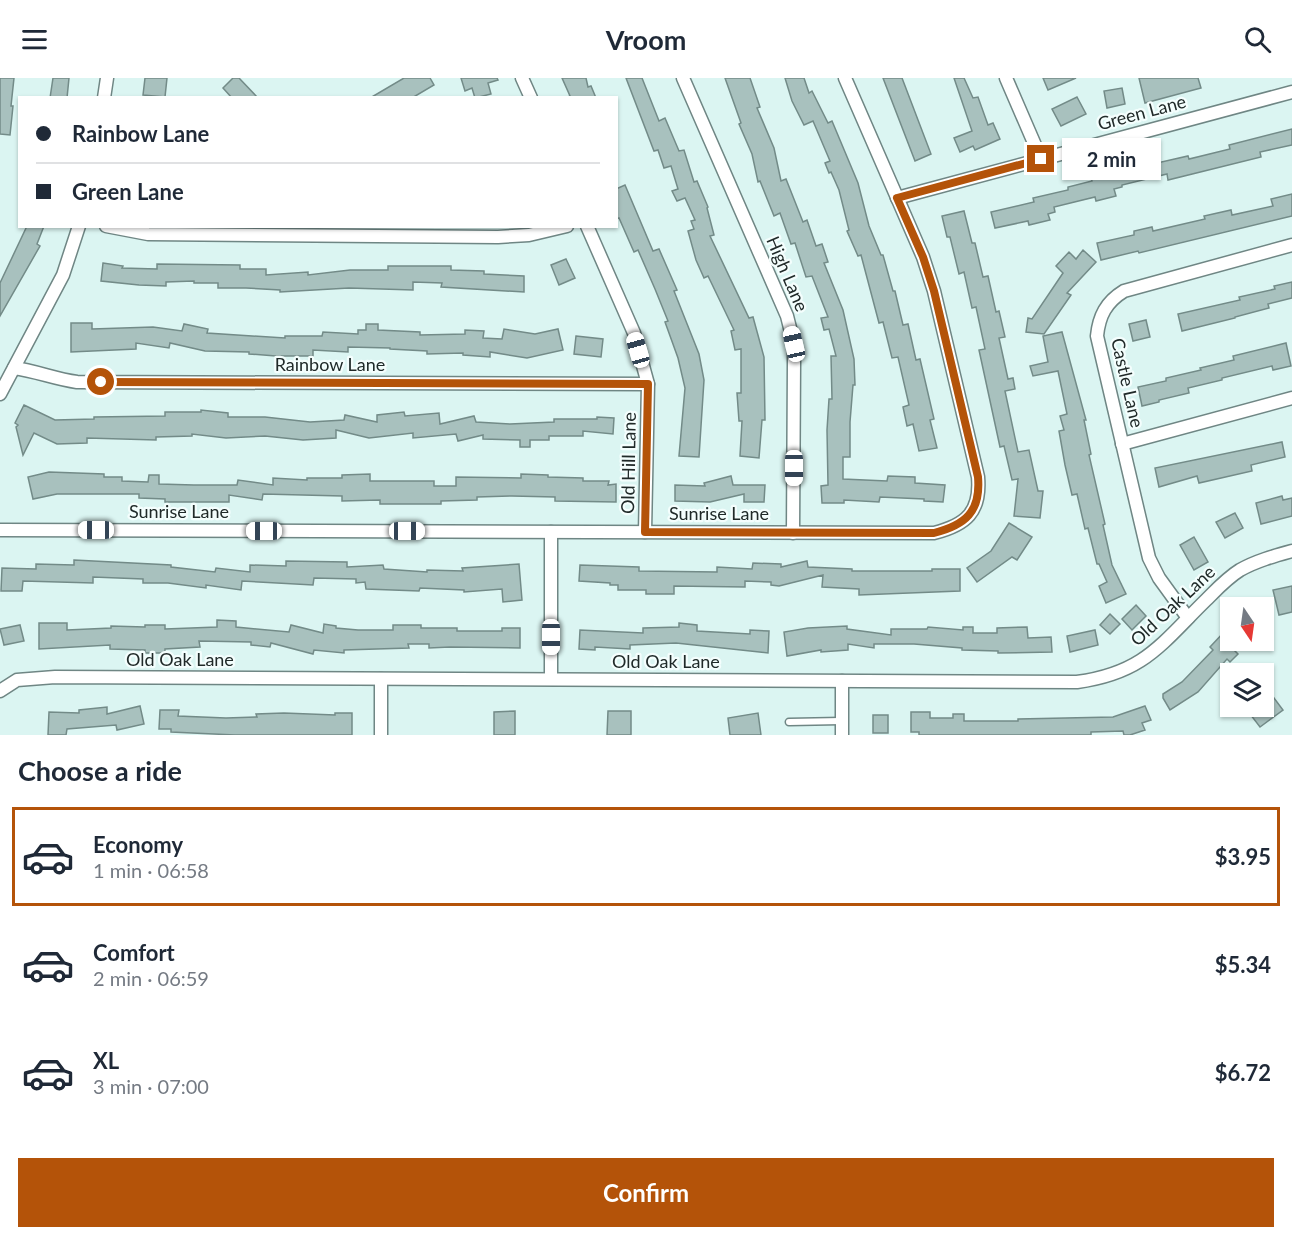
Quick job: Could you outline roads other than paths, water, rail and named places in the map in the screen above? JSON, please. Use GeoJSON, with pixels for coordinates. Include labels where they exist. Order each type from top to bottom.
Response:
{"type":"FeatureCollection","features":[{"type":"Feature","properties":{"kind":"street"},"geometry":{"type":"LineString","coordinates":[[104,96],[107,78]]}},
{"type":"Feature","properties":{"kind":"street"},"geometry":{"type":"LineString","coordinates":[[522,78],[530,96]]}},
{"type":"Feature","properties":{"kind":"street","name":"High Lane"},"geometry":{"type":"LineString","coordinates":[[683,78],[787,316],[794,344],[793,533]]}},
{"type":"Feature","properties":{"kind":"street","name":"Sunrise Lane"},"geometry":{"type":"LineString","coordinates":[[0,530],[934,533],[948,529],[971,513],[979,491],[978,477],[934,291],[923,257],[845,78]]}},
{"type":"Feature","properties":{"kind":"street"},"geometry":{"type":"LineString","coordinates":[[1006,78],[1041,159]]}},
{"type":"Feature","properties":{"kind":"street","name":"Green Lane"},"geometry":{"type":"LineString","coordinates":[[897,198],[1292,92]]}},
{"type":"Feature","properties":{"kind":"street"},"geometry":{"type":"LineString","coordinates":[[0,394],[63,275],[78,228]]}},
{"type":"Feature","properties":{"kind":"street"},"geometry":{"type":"LineString","coordinates":[[116,228],[148,234],[486,237],[529,235],[559,228]]}},
{"type":"Feature","properties":{"kind":"street","name":"Old Hill Lane"},"geometry":{"type":"LineString","coordinates":[[588,228],[633,333],[648,384],[645,532]]}},
{"type":"Feature","properties":{"kind":"street","name":"Castle Lane"},"geometry":{"type":"LineString","coordinates":[[1188,618],[1158,578],[1149,558],[1097,336],[1102,312],[1113,297],[1139,285],[1292,245]]}},
{"type":"Feature","properties":{"kind":"street","name":"Rainbow Lane"},"geometry":{"type":"LineString","coordinates":[[14,368],[36,371],[55,379],[77,382],[648,384]]}},
{"type":"Feature","properties":{"kind":"street"},"geometry":{"type":"LineString","coordinates":[[1122,444],[1292,398]]}},
{"type":"Feature","properties":{"kind":"street"},"geometry":{"type":"LineString","coordinates":[[551,532],[551,679]]}},
{"type":"Feature","properties":{"kind":"street","name":"Old Oak Lane"},"geometry":{"type":"LineString","coordinates":[[0,691],[17,680],[26,678],[1077,682],[1122,672],[1146,659],[1239,571],[1258,561],[1292,551]]}},
{"type":"Feature","properties":{"kind":"street"},"geometry":{"type":"LineString","coordinates":[[381,679],[381,735]]}},
{"type":"Feature","properties":{"kind":"street"},"geometry":{"type":"LineString","coordinates":[[842,681],[842,735]]}},
{"type":"Feature","properties":{"kind":"lane"},"geometry":{"type":"LineString","coordinates":[[789,722],[842,721]]}}]}
